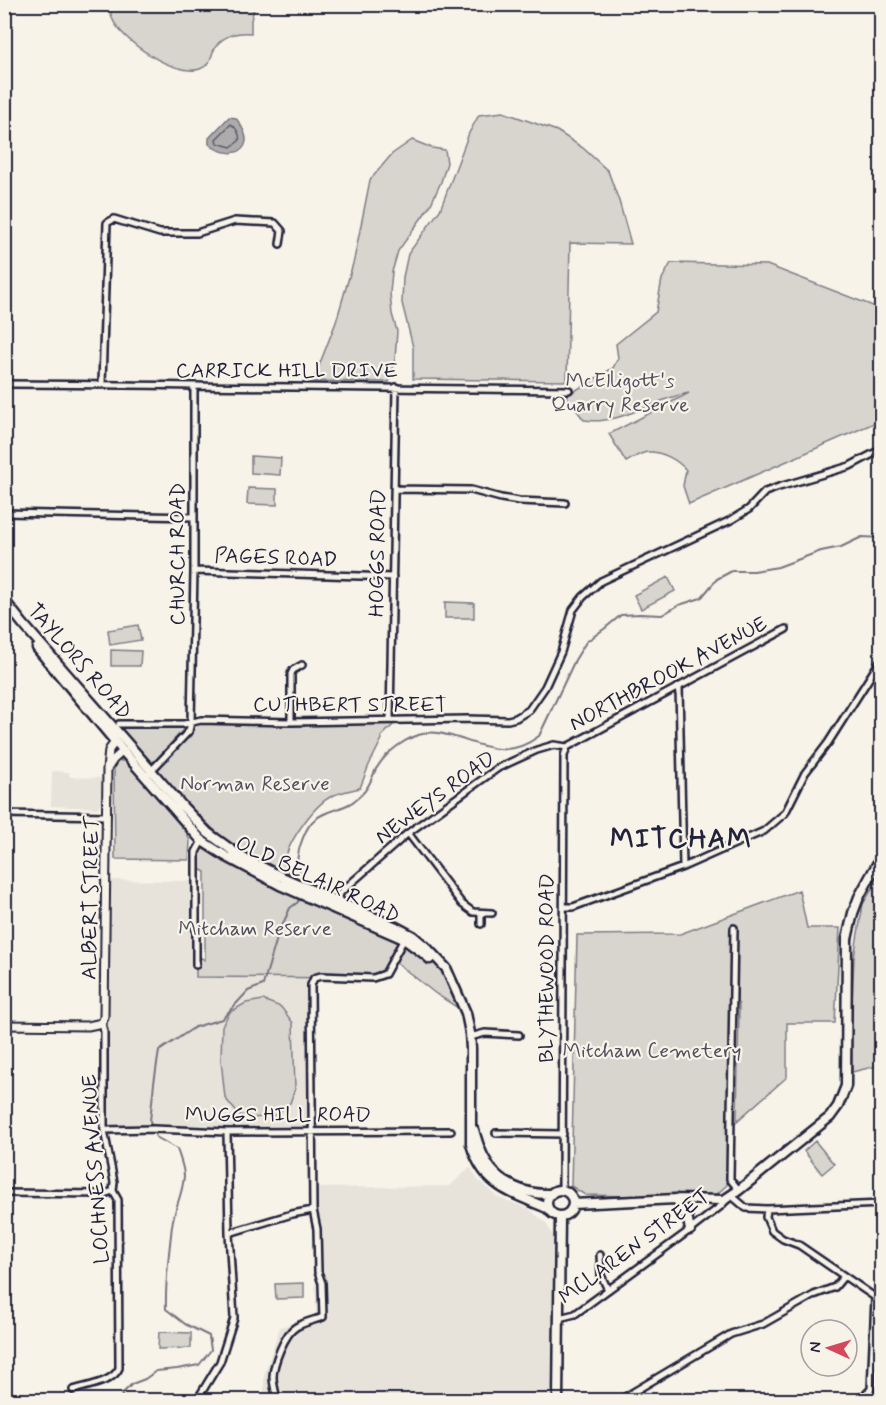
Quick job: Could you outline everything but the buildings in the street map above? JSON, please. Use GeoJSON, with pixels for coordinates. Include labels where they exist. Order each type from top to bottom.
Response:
{"type":"FeatureCollection","features":[{"type":"Feature","properties":{"kind":"main road","name":"TAYLORS ROAD"},"geometry":{"type":"LineString","coordinates":[[4,600],[126,748]]}},
{"type":"Feature","properties":{"kind":"main road","name":"TAYLORS ROAD"},"geometry":{"type":"LineString","coordinates":[[4,608],[119,739]]}},
{"type":"Feature","properties":{"kind":"main road","name":"OLD BELAIR ROAD"},"geometry":{"type":"LineString","coordinates":[[126,748],[202,841],[227,857],[406,936],[453,984],[466,1013],[470,1037],[471,1144],[475,1158],[494,1184],[547,1208]]}},
{"type":"Feature","properties":{"kind":"main road","name":"OLD BELAIR ROAD"},"geometry":{"type":"LineString","coordinates":[[149,774],[208,833],[240,856],[282,881]]}},
{"type":"Feature","properties":{"kind":"main road"},"geometry":{"type":"LineString","coordinates":[[573,1204],[676,1199],[719,1200],[733,1195],[830,1117],[838,1106],[846,1086],[847,939],[859,897],[882,855]]}},
{"type":"Feature","properties":{"kind":"main road","name":"OLD BELAIR ROAD"},"geometry":{"type":"LineString","coordinates":[[471,1118],[486,1162],[495,1173],[508,1184],[529,1193],[551,1194]]}},
{"type":"Feature","properties":{"kind":"main road"},"geometry":{"type":"LineString","coordinates":[[562,1190],[570,1195],[573,1204],[567,1215],[560,1217],[549,1212],[547,1200],[551,1194],[562,1190]]}},
{"type":"Feature","properties":{"kind":"main road"},"geometry":{"type":"LineString","coordinates":[[676,1199],[687,1215],[690,1230]]}},
{"type":"Feature","properties":{"kind":"main road"},"geometry":{"type":"LineString","coordinates":[[558,1401],[560,1217]]}},
{"type":"Feature","properties":{"kind":"street"},"geometry":{"type":"LineString","coordinates":[[102,384],[107,223],[114,219],[160,233],[197,233],[235,221],[275,223],[282,231],[280,244]]}},
{"type":"Feature","properties":{"kind":"street","name":"CARRICK HILL DRIVE"},"geometry":{"type":"LineString","coordinates":[[4,384],[569,390]]}},
{"type":"Feature","properties":{"kind":"street","name":"CHURCH ROAD"},"geometry":{"type":"LineString","coordinates":[[191,722],[194,386]]}},
{"type":"Feature","properties":{"kind":"street","name":"HOGGS ROAD"},"geometry":{"type":"LineString","coordinates":[[390,720],[396,387]]}},
{"type":"Feature","properties":{"kind":"street","name":"CUTHBERT STREET"},"geometry":{"type":"LineString","coordinates":[[119,724],[184,724],[201,720],[291,722],[508,720],[516,718],[524,715],[535,702],[554,670],[573,610],[583,597],[601,581],[731,520],[749,509],[765,492],[850,466],[882,449]]}},
{"type":"Feature","properties":{"kind":"street"},"geometry":{"type":"LineString","coordinates":[[395,489],[471,490],[519,501],[566,503]]}},
{"type":"Feature","properties":{"kind":"street"},"geometry":{"type":"LineString","coordinates":[[4,513],[194,517]]}},
{"type":"Feature","properties":{"kind":"street","name":"PAGES ROAD"},"geometry":{"type":"LineString","coordinates":[[194,572],[393,577]]}},
{"type":"Feature","properties":{"kind":"street","name":"NORTHBROOK AVENUE"},"geometry":{"type":"LineString","coordinates":[[567,747],[786,629]]}},
{"type":"Feature","properties":{"kind":"street"},"geometry":{"type":"LineString","coordinates":[[564,908],[573,907],[683,867],[764,831],[786,813],[806,773],[828,743],[882,658]]}},
{"type":"Feature","properties":{"kind":"street"},"geometry":{"type":"LineString","coordinates":[[291,722],[291,674],[302,664]]}},
{"type":"Feature","properties":{"kind":"street"},"geometry":{"type":"LineString","coordinates":[[680,687],[683,867]]}},
{"type":"Feature","properties":{"kind":"street"},"geometry":{"type":"LineString","coordinates":[[149,774],[189,731],[191,722]]}},
{"type":"Feature","properties":{"kind":"street","name":"ALBERT STREET"},"geometry":{"type":"LineString","coordinates":[[100,1024],[104,1017],[105,1006],[107,769],[109,750],[119,739]]}},
{"type":"Feature","properties":{"kind":"street","name":"NEWEYS ROAD"},"geometry":{"type":"LineString","coordinates":[[334,904],[341,892],[408,833],[498,768],[537,750],[554,745],[567,747]]}},
{"type":"Feature","properties":{"kind":"street","name":"BLYTHEWOOD ROAD"},"geometry":{"type":"LineString","coordinates":[[562,1190],[564,756],[567,747]]}},
{"type":"Feature","properties":{"kind":"street"},"geometry":{"type":"LineString","coordinates":[[107,769],[126,748]]}},
{"type":"Feature","properties":{"kind":"street"},"geometry":{"type":"LineString","coordinates":[[4,814],[107,816]]}},
{"type":"Feature","properties":{"kind":"street"},"geometry":{"type":"LineString","coordinates":[[196,965],[196,852],[208,833]]}},
{"type":"Feature","properties":{"kind":"street"},"geometry":{"type":"LineString","coordinates":[[408,833],[462,904],[473,912],[492,914]]}},
{"type":"Feature","properties":{"kind":"street"},"geometry":{"type":"LineString","coordinates":[[481,913],[481,924]]}},
{"type":"Feature","properties":{"kind":"street"},"geometry":{"type":"LineString","coordinates":[[735,928],[730,1179],[733,1195],[746,1208],[882,1204]]}},
{"type":"Feature","properties":{"kind":"street"},"geometry":{"type":"LineString","coordinates":[[277,1401],[274,1371],[288,1334],[294,1328],[323,1317],[322,1283],[318,1272],[317,1229],[313,1210],[310,995],[312,980],[321,976],[373,978],[385,974],[406,936]]}},
{"type":"Feature","properties":{"kind":"street"},"geometry":{"type":"LineString","coordinates":[[4,1025],[88,1026],[100,1024]]}},
{"type":"Feature","properties":{"kind":"street","name":"LOCHNESS AVENUE"},"geometry":{"type":"LineString","coordinates":[[73,1390],[113,1377],[118,1371],[118,1200],[113,1191],[114,1182],[104,1130],[104,1032],[100,1024]]}},
{"type":"Feature","properties":{"kind":"street"},"geometry":{"type":"LineString","coordinates":[[470,1037],[485,1033],[519,1035]]}},
{"type":"Feature","properties":{"kind":"street","name":"MUGGS HILL ROAD"},"geometry":{"type":"LineString","coordinates":[[104,1130],[451,1131]]}},
{"type":"Feature","properties":{"kind":"street"},"geometry":{"type":"LineString","coordinates":[[198,1401],[220,1362],[234,1318],[228,1233],[227,1132]]}},
{"type":"Feature","properties":{"kind":"street"},"geometry":{"type":"LineString","coordinates":[[496,1133],[563,1134]]}},
{"type":"Feature","properties":{"kind":"street"},"geometry":{"type":"LineString","coordinates":[[4,1193],[104,1194],[113,1191]]}},
{"type":"Feature","properties":{"kind":"street","name":"MCLAREN STREET"},"geometry":{"type":"LineString","coordinates":[[559,1318],[575,1314],[690,1230],[733,1195]]}},
{"type":"Feature","properties":{"kind":"street"},"geometry":{"type":"LineString","coordinates":[[768,1209],[766,1217],[772,1231],[783,1239],[799,1245],[882,1302]]}},
{"type":"Feature","properties":{"kind":"street"},"geometry":{"type":"LineString","coordinates":[[228,1233],[313,1210]]}},
{"type":"Feature","properties":{"kind":"street"},"geometry":{"type":"LineString","coordinates":[[600,1255],[601,1275],[608,1290]]}},
{"type":"Feature","properties":{"kind":"street"},"geometry":{"type":"LineString","coordinates":[[620,1401],[731,1334],[763,1324],[814,1295],[836,1287],[844,1276]]}},
{"type":"Feature","properties":{"kind":"street"},"geometry":{"type":"LineString","coordinates":[[856,1401],[871,1389],[875,1298]]}},
{"type":"Feature","properties":{"kind":"shaded area"},"geometry":{"type":"Polygon","coordinates":[[[52,771],[69,772],[70,777],[101,778],[101,802],[98,808],[51,806],[52,771]]]}},
{"type":"Feature","properties":{"kind":"shaded area"},"geometry":{"type":"Polygon","coordinates":[[[107,880],[196,881],[196,977],[314,978],[311,985],[311,1131],[104,1130],[107,880]]]}},
{"type":"Feature","properties":{"kind":"shaded area"},"geometry":{"type":"Polygon","coordinates":[[[470,1167],[478,1180],[497,1197],[529,1209],[546,1223],[554,1238],[552,1400],[264,1400],[264,1375],[280,1327],[316,1317],[313,1188],[450,1186],[470,1167]]]}},
{"type":"Feature","properties":{"kind":"green space"},"geometry":{"type":"Polygon","coordinates":[[[112,4],[255,5],[251,20],[251,33],[234,34],[224,39],[219,42],[205,66],[189,70],[177,68],[150,55],[126,37],[111,16],[112,4]]]}},
{"type":"Feature","properties":{"kind":"green space"},"geometry":{"type":"Polygon","coordinates":[[[503,112],[557,131],[583,148],[608,171],[631,244],[570,243],[567,381],[413,379],[413,347],[402,303],[403,277],[408,254],[440,210],[469,133],[479,115],[503,112]]]}},
{"type":"Feature","properties":{"kind":"green space"},"geometry":{"type":"Polygon","coordinates":[[[412,140],[432,148],[445,150],[447,163],[430,206],[398,251],[392,272],[390,293],[392,314],[397,331],[395,359],[389,382],[313,381],[336,322],[354,260],[370,180],[392,154],[412,140]]]}},
{"type":"Feature","properties":{"kind":"green space","name":"McElligott's Quarry Reserve"},"geometry":{"type":"Polygon","coordinates":[[[671,263],[767,265],[881,309],[881,420],[689,504],[683,486],[686,470],[674,460],[658,453],[648,452],[626,462],[609,434],[689,393],[611,419],[597,421],[584,420],[566,396],[613,368],[618,358],[616,344],[656,312],[662,279],[671,263]]]}},
{"type":"Feature","properties":{"kind":"green space"},"geometry":{"type":"Polygon","coordinates":[[[251,456],[281,458],[280,475],[251,473],[251,456]]]}},
{"type":"Feature","properties":{"kind":"green space"},"geometry":{"type":"Polygon","coordinates":[[[248,488],[277,489],[277,505],[247,504],[248,488]]]}},
{"type":"Feature","properties":{"kind":"green space"},"geometry":{"type":"Polygon","coordinates":[[[668,577],[675,591],[641,609],[634,595],[668,577]]]}},
{"type":"Feature","properties":{"kind":"green space"},"geometry":{"type":"Polygon","coordinates":[[[445,602],[474,603],[474,618],[445,618],[445,602]]]}},
{"type":"Feature","properties":{"kind":"green space"},"geometry":{"type":"Polygon","coordinates":[[[138,625],[141,640],[110,645],[108,630],[138,625]]]}},
{"type":"Feature","properties":{"kind":"green space"},"geometry":{"type":"Polygon","coordinates":[[[111,650],[141,651],[140,666],[111,666],[111,650]]]}},
{"type":"Feature","properties":{"kind":"green space","name":"Norman Reserve"},"geometry":{"type":"Polygon","coordinates":[[[191,722],[395,723],[381,737],[360,788],[342,792],[325,800],[305,822],[286,856],[289,875],[257,860],[226,841],[152,771],[189,731],[191,722]]]}},
{"type":"Feature","properties":{"kind":"green space"},"geometry":{"type":"Polygon","coordinates":[[[121,728],[183,728],[154,762],[144,758],[119,730],[121,728]]]}},
{"type":"Feature","properties":{"kind":"green space"},"geometry":{"type":"Polygon","coordinates":[[[117,761],[126,761],[186,832],[190,841],[189,860],[115,859],[114,768],[117,761]]]}},
{"type":"Feature","properties":{"kind":"green space","name":"Mitcham Reserve"},"geometry":{"type":"Polygon","coordinates":[[[202,841],[404,939],[446,968],[466,1013],[436,994],[393,960],[385,974],[373,978],[196,977],[196,955],[205,960],[205,872],[196,867],[197,847],[202,841]]]}},
{"type":"Feature","properties":{"kind":"green space"},"geometry":{"type":"Polygon","coordinates":[[[881,874],[881,1065],[852,1072],[854,957],[863,904],[881,874]]]}},
{"type":"Feature","properties":{"kind":"green space","name":"Mitcham Cemetery"},"geometry":{"type":"Polygon","coordinates":[[[799,890],[807,928],[840,928],[835,1023],[787,1023],[787,1077],[737,1121],[739,1004],[731,1004],[727,1185],[715,1196],[675,1197],[585,1195],[571,1186],[577,935],[680,934],[799,890]]]}},
{"type":"Feature","properties":{"kind":"green space"},"geometry":{"type":"Polygon","coordinates":[[[263,1000],[281,1007],[293,1023],[295,1089],[290,1103],[276,1115],[254,1118],[239,1115],[225,1098],[221,1060],[222,1026],[230,1012],[246,1003],[263,1000]]]}},
{"type":"Feature","properties":{"kind":"green space"},"geometry":{"type":"Polygon","coordinates":[[[815,1141],[834,1164],[822,1174],[804,1151],[815,1141]]]}},
{"type":"Feature","properties":{"kind":"green space"},"geometry":{"type":"Polygon","coordinates":[[[304,1283],[304,1298],[276,1299],[275,1284],[304,1283]]]}},
{"type":"Feature","properties":{"kind":"green space"},"geometry":{"type":"Polygon","coordinates":[[[159,1332],[191,1333],[191,1348],[158,1349],[159,1332]]]}},
{"type":"Feature","properties":{"kind":"water"},"geometry":{"type":"Polygon","coordinates":[[[229,117],[236,118],[246,138],[244,147],[230,153],[218,150],[209,144],[209,138],[229,117]]]}},
{"type":"Feature","properties":{"kind":"waterway"},"geometry":{"type":"LineString","coordinates":[[303,884],[304,880],[299,872],[297,860],[308,827],[320,816],[358,798],[367,787],[380,762],[404,741],[426,733],[434,733],[499,749],[509,749],[528,743],[539,736],[586,642],[621,615],[662,615],[679,605],[701,598],[717,579],[732,571],[754,571],[778,567],[821,551],[841,547],[862,537],[882,538]]}},
{"type":"Feature","properties":{"kind":"waterway"},"geometry":{"type":"LineString","coordinates":[[120,1400],[132,1384],[156,1371],[199,1365],[211,1350],[209,1336],[185,1324],[166,1309],[172,1226],[184,1176],[177,1149],[156,1137],[150,1121],[159,1051],[195,1027],[222,1019],[248,991],[263,985],[278,935],[290,908],[298,902],[300,895]]}},
{"type":"Feature","properties":{"kind":"district","name":"MITCHAM"},"geometry":{"type":"Point","coordinates":[681,838]}}]}
